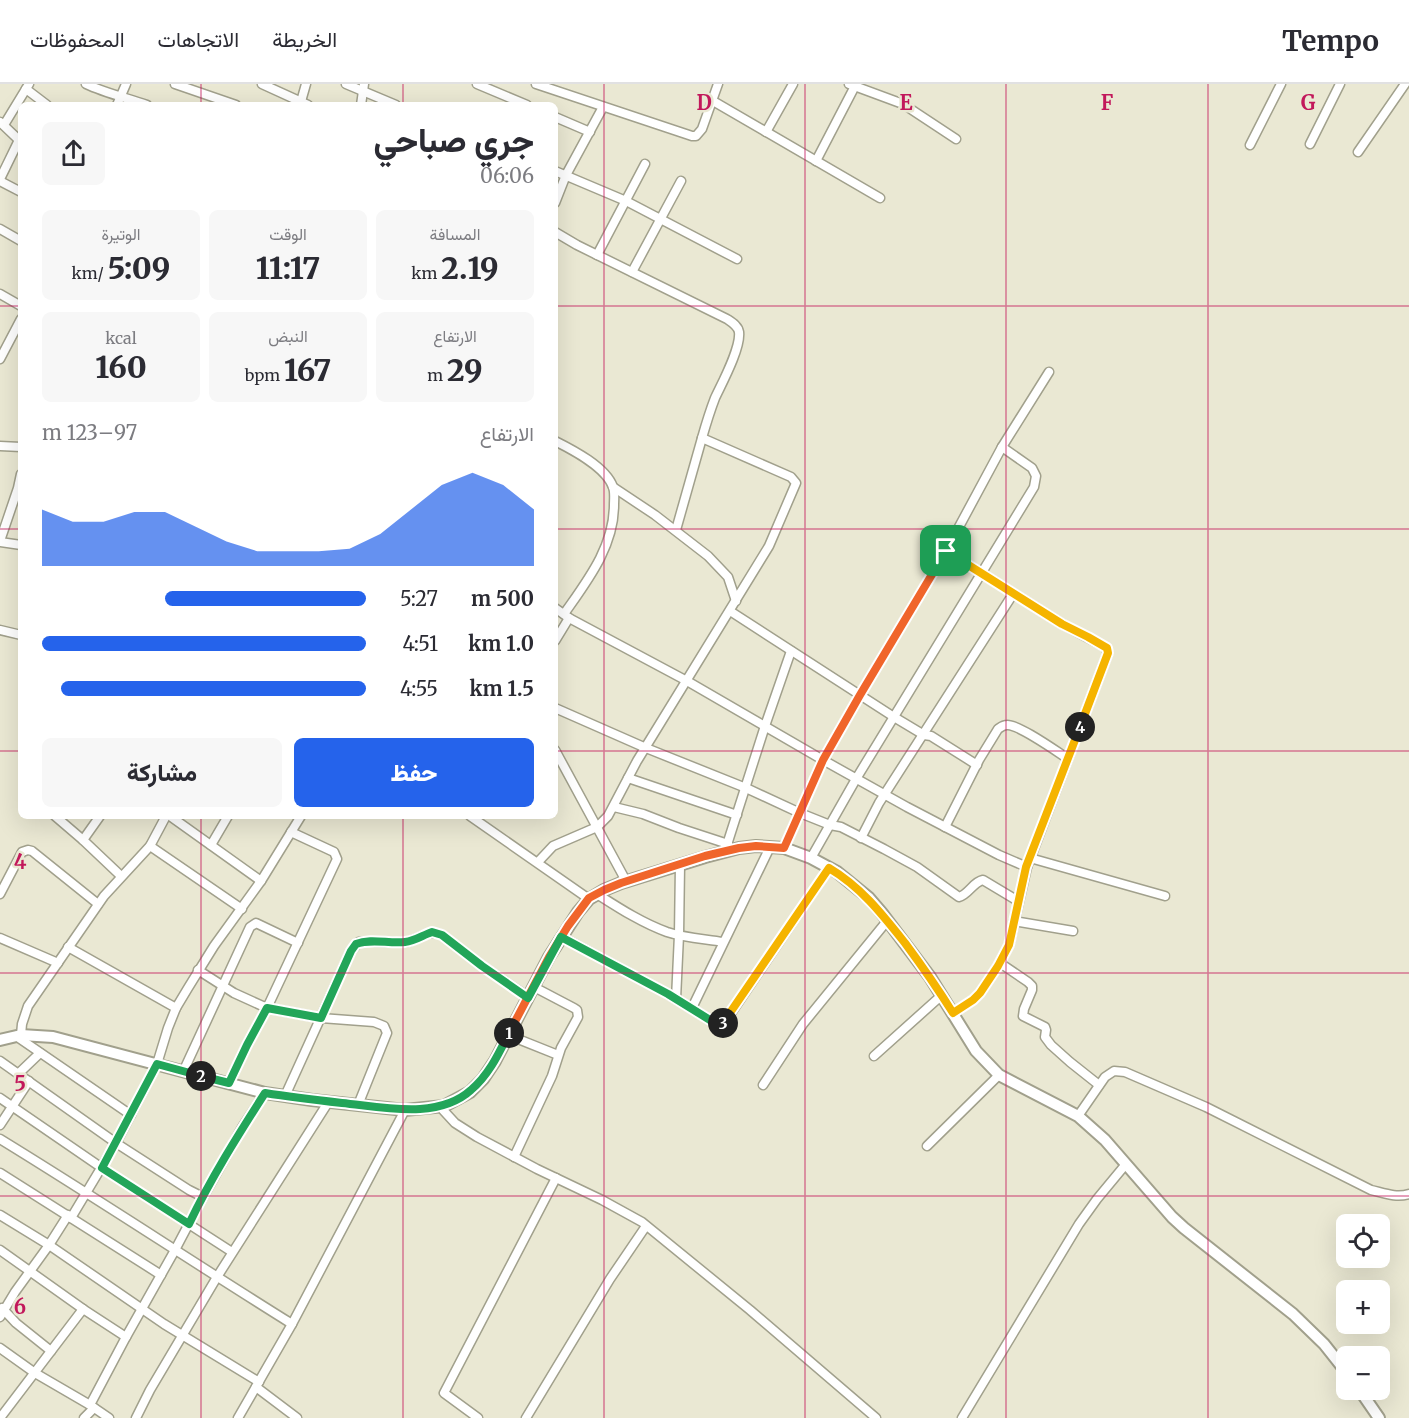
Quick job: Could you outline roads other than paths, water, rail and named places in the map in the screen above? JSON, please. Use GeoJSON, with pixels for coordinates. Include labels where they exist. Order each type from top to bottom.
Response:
{"type":"FeatureCollection","features":[{"type":"Feature","properties":{"kind":"street"},"geometry":{"type":"LineString","coordinates":[[86,84],[138,102]]}},
{"type":"Feature","properties":{"kind":"street"},"geometry":{"type":"LineString","coordinates":[[118,102],[126,84]]}},
{"type":"Feature","properties":{"kind":"street"},"geometry":{"type":"LineString","coordinates":[[175,84],[227,102]]}},
{"type":"Feature","properties":{"kind":"street"},"geometry":{"type":"LineString","coordinates":[[262,84],[299,102]]}},
{"type":"Feature","properties":{"kind":"street"},"geometry":{"type":"LineString","coordinates":[[303,102],[306,84]]}},
{"type":"Feature","properties":{"kind":"street"},"geometry":{"type":"LineString","coordinates":[[346,84],[364,88],[390,102]]}},
{"type":"Feature","properties":{"kind":"street"},"geometry":{"type":"LineString","coordinates":[[477,84],[520,102]]}},
{"type":"Feature","properties":{"kind":"street"},"geometry":{"type":"LineString","coordinates":[[536,84],[692,136],[696,136],[702,129],[718,84]]}},
{"type":"Feature","properties":{"kind":"street"},"geometry":{"type":"LineString","coordinates":[[766,132],[793,84]]}},
{"type":"Feature","properties":{"kind":"street"},"geometry":{"type":"LineString","coordinates":[[1250,145],[1281,84]]}},
{"type":"Feature","properties":{"kind":"street"},"geometry":{"type":"LineString","coordinates":[[1310,144],[1340,84]]}},
{"type":"Feature","properties":{"kind":"street"},"geometry":{"type":"LineString","coordinates":[[1358,152],[1406,84]]}},
{"type":"Feature","properties":{"kind":"street"},"geometry":{"type":"LineString","coordinates":[[816,161],[852,85],[903,104],[956,139]]}},
{"type":"Feature","properties":{"kind":"street"},"geometry":{"type":"LineString","coordinates":[[18,139],[2,123],[27,87],[44,102]]}},
{"type":"Feature","properties":{"kind":"street"},"geometry":{"type":"LineString","coordinates":[[713,101],[880,198]]}},
{"type":"Feature","properties":{"kind":"street"},"geometry":{"type":"LineString","coordinates":[[558,195],[566,175],[603,107]]}},
{"type":"Feature","properties":{"kind":"street"},"geometry":{"type":"LineString","coordinates":[[558,118],[590,132]]}},
{"type":"Feature","properties":{"kind":"street"},"geometry":{"type":"LineString","coordinates":[[18,145],[0,180],[18,190]]}},
{"type":"Feature","properties":{"kind":"street"},"geometry":{"type":"LineString","coordinates":[[597,255],[645,164]]}},
{"type":"Feature","properties":{"kind":"street"},"geometry":{"type":"LineString","coordinates":[[558,172],[626,201],[737,259]]}},
{"type":"Feature","properties":{"kind":"street"},"geometry":{"type":"LineString","coordinates":[[632,272],[681,180]]}},
{"type":"Feature","properties":{"kind":"street"},"geometry":{"type":"LineString","coordinates":[[0,229],[18,239]]}},
{"type":"Feature","properties":{"kind":"street"},"geometry":{"type":"LineString","coordinates":[[558,234],[727,319],[739,329],[734,355],[709,413],[676,530]]}},
{"type":"Feature","properties":{"kind":"street"},"geometry":{"type":"LineString","coordinates":[[0,294],[18,304]]}},
{"type":"Feature","properties":{"kind":"street"},"geometry":{"type":"LineString","coordinates":[[1,355],[18,324]]}},
{"type":"Feature","properties":{"kind":"street"},"geometry":{"type":"LineString","coordinates":[[784,848],[823,760],[946,551],[1002,447],[1049,372]]}},
{"type":"Feature","properties":{"kind":"street"},"geometry":{"type":"LineString","coordinates":[[538,862],[553,846],[597,827],[614,807],[628,778],[770,546],[796,483],[791,477],[702,438]]}},
{"type":"Feature","properties":{"kind":"street"},"geometry":{"type":"LineString","coordinates":[[558,443],[594,464],[613,487],[656,515],[708,556],[730,582],[736,601]]}},
{"type":"Feature","properties":{"kind":"street"},"geometry":{"type":"LineString","coordinates":[[0,446],[18,447]]}},
{"type":"Feature","properties":{"kind":"street"},"geometry":{"type":"LineString","coordinates":[[811,858],[856,779],[1034,487],[1036,476],[1032,468],[1002,447]]}},
{"type":"Feature","properties":{"kind":"street"},"geometry":{"type":"LineString","coordinates":[[558,635],[610,537],[614,514],[613,487]]}},
{"type":"Feature","properties":{"kind":"street"},"geometry":{"type":"LineString","coordinates":[[18,488],[0,541],[18,544]]}},
{"type":"Feature","properties":{"kind":"street"},"geometry":{"type":"LineString","coordinates":[[946,551],[1062,624],[1108,650],[1026,867],[1009,945],[988,982],[973,1000],[953,1013]]}},
{"type":"Feature","properties":{"kind":"street"},"geometry":{"type":"LineString","coordinates":[[861,838],[876,809],[1013,594]]}},
{"type":"Feature","properties":{"kind":"street"},"geometry":{"type":"LineString","coordinates":[[558,610],[885,795],[1026,867]]}},
{"type":"Feature","properties":{"kind":"street"},"geometry":{"type":"LineString","coordinates":[[730,611],[894,717],[924,735],[931,736],[977,765]]}},
{"type":"Feature","properties":{"kind":"street"},"geometry":{"type":"LineString","coordinates":[[0,630],[18,634]]}},
{"type":"Feature","properties":{"kind":"street"},"geometry":{"type":"LineString","coordinates":[[727,848],[791,651]]}},
{"type":"Feature","properties":{"kind":"street"},"geometry":{"type":"LineString","coordinates":[[558,709],[800,813],[830,825],[842,827],[917,867],[959,897],[981,880],[1018,901]]}},
{"type":"Feature","properties":{"kind":"street"},"geometry":{"type":"LineString","coordinates":[[945,827],[977,765],[998,729],[1003,726],[1008,724],[1026,732],[1067,758]]}},
{"type":"Feature","properties":{"kind":"street"},"geometry":{"type":"LineString","coordinates":[[558,756],[626,881]]}},
{"type":"Feature","properties":{"kind":"street"},"geometry":{"type":"LineString","coordinates":[[628,778],[737,815]]}},
{"type":"Feature","properties":{"kind":"street"},"geometry":{"type":"LineString","coordinates":[[614,807],[643,814],[727,848]]}},
{"type":"Feature","properties":{"kind":"street"},"geometry":{"type":"LineString","coordinates":[[58,819],[121,876]]}},
{"type":"Feature","properties":{"kind":"street"},"geometry":{"type":"LineString","coordinates":[[83,840],[98,819]]}},
{"type":"Feature","properties":{"kind":"street"},"geometry":{"type":"LineString","coordinates":[[19,1035],[28,1006],[57,963],[98,904],[150,846],[166,819]]}},
{"type":"Feature","properties":{"kind":"street"},"geometry":{"type":"LineString","coordinates":[[172,819],[261,881]]}},
{"type":"Feature","properties":{"kind":"street"},"geometry":{"type":"LineString","coordinates":[[211,845],[226,819]]}},
{"type":"Feature","properties":{"kind":"street"},"geometry":{"type":"LineString","coordinates":[[51,1351],[1,1311],[50,1245],[102,1168],[157,1064],[165,1035],[198,970],[261,881],[299,819]]}},
{"type":"Feature","properties":{"kind":"street"},"geometry":{"type":"LineString","coordinates":[[474,819],[593,896],[641,920],[680,935],[723,942]]}},
{"type":"Feature","properties":{"kind":"street"},"geometry":{"type":"LineString","coordinates":[[229,1083],[338,859],[334,852],[291,832]]}},
{"type":"Feature","properties":{"kind":"street"},"geometry":{"type":"LineString","coordinates":[[150,846],[242,909]]}},
{"type":"Feature","properties":{"kind":"street"},"geometry":{"type":"LineString","coordinates":[[0,1040],[19,1035],[53,1037],[265,1093],[285,1096],[405,1110],[444,1106],[470,1092],[483,1079],[561,937],[593,896],[626,881],[727,848],[756,846],[784,848],[811,858],[829,868],[864,894],[930,977],[976,1051],[999,1075],[1078,1116],[1105,1140],[1184,1228],[1293,1314],[1336,1359]]}},
{"type":"Feature","properties":{"kind":"street"},"geometry":{"type":"LineString","coordinates":[[692,1008],[770,847]]}},
{"type":"Feature","properties":{"kind":"street"},"geometry":{"type":"LineString","coordinates":[[0,894],[22,852],[28,850],[98,904]]}},
{"type":"Feature","properties":{"kind":"street"},"geometry":{"type":"LineString","coordinates":[[1030,858],[1164,896]]}},
{"type":"Feature","properties":{"kind":"street"},"geometry":{"type":"LineString","coordinates":[[676,999],[680,935],[680,865]]}},
{"type":"Feature","properties":{"kind":"street"},"geometry":{"type":"LineString","coordinates":[[561,937],[676,999],[718,1025],[723,1023],[829,868]]}},
{"type":"Feature","properties":{"kind":"street"},"geometry":{"type":"LineString","coordinates":[[764,1085],[803,1024],[887,921]]}},
{"type":"Feature","properties":{"kind":"street"},"geometry":{"type":"LineString","coordinates":[[1014,921],[1073,931]]}},
{"type":"Feature","properties":{"kind":"street"},"geometry":{"type":"LineString","coordinates":[[183,1072],[252,925],[256,923],[262,925],[298,943]]}},
{"type":"Feature","properties":{"kind":"street"},"geometry":{"type":"LineString","coordinates":[[285,1096],[356,944],[404,942],[432,932],[442,935],[482,966],[531,992],[574,1008],[579,1014],[564,1041],[552,1076],[514,1157]]}},
{"type":"Feature","properties":{"kind":"street"},"geometry":{"type":"LineString","coordinates":[[0,938],[57,963]]}},
{"type":"Feature","properties":{"kind":"street"},"geometry":{"type":"LineString","coordinates":[[68,947],[177,1008]]}},
{"type":"Feature","properties":{"kind":"street"},"geometry":{"type":"LineString","coordinates":[[1000,963],[1032,986],[1022,1014],[1024,1018],[1044,1027],[1045,1037],[1051,1045],[1099,1085]]}},
{"type":"Feature","properties":{"kind":"street"},"geometry":{"type":"LineString","coordinates":[[198,970],[234,993],[267,1008],[321,1018],[381,1024],[387,1033],[358,1105]]}},
{"type":"Feature","properties":{"kind":"street"},"geometry":{"type":"LineString","coordinates":[[874,1056],[942,995]]}},
{"type":"Feature","properties":{"kind":"street"},"geometry":{"type":"LineString","coordinates":[[19,1035],[40,1053],[131,1115]]}},
{"type":"Feature","properties":{"kind":"street"},"geometry":{"type":"LineString","coordinates":[[508,1035],[558,1055]]}},
{"type":"Feature","properties":{"kind":"street"},"geometry":{"type":"LineString","coordinates":[[18,1074],[40,1053]]}},
{"type":"Feature","properties":{"kind":"street"},"geometry":{"type":"LineString","coordinates":[[0,1061],[116,1143],[202,1197]]}},
{"type":"Feature","properties":{"kind":"street"},"geometry":{"type":"LineString","coordinates":[[1078,1116],[1105,1077],[1112,1071],[1125,1072],[1206,1107],[1371,1190],[1395,1196],[1409,1194]]}},
{"type":"Feature","properties":{"kind":"street"},"geometry":{"type":"LineString","coordinates":[[927,1146],[999,1075]]}},
{"type":"Feature","properties":{"kind":"street"},"geometry":{"type":"LineString","coordinates":[[0,1125],[29,1081]]}},
{"type":"Feature","properties":{"kind":"street"},"geometry":{"type":"LineString","coordinates":[[84,1418],[202,1197],[265,1093]]}},
{"type":"Feature","properties":{"kind":"street"},"geometry":{"type":"LineString","coordinates":[[0,1098],[102,1168],[232,1252]]}},
{"type":"Feature","properties":{"kind":"street"},"geometry":{"type":"LineString","coordinates":[[136,1418],[150,1390],[232,1252],[329,1101]]}},
{"type":"Feature","properties":{"kind":"street"},"geometry":{"type":"LineString","coordinates":[[444,1106],[443,1110],[455,1123],[477,1137],[602,1200],[646,1226],[750,1310],[876,1418]]}},
{"type":"Feature","properties":{"kind":"street"},"geometry":{"type":"LineString","coordinates":[[237,1418],[292,1324],[405,1110]]}},
{"type":"Feature","properties":{"kind":"street"},"geometry":{"type":"LineString","coordinates":[[0,1139],[292,1324]]}},
{"type":"Feature","properties":{"kind":"street"},"geometry":{"type":"LineString","coordinates":[[962,1418],[1079,1224],[1126,1164]]}},
{"type":"Feature","properties":{"kind":"street"},"geometry":{"type":"LineString","coordinates":[[0,1173],[160,1275]]}},
{"type":"Feature","properties":{"kind":"street"},"geometry":{"type":"LineString","coordinates":[[477,1418],[444,1394],[556,1178]]}},
{"type":"Feature","properties":{"kind":"street"},"geometry":{"type":"LineString","coordinates":[[0,1215],[50,1245],[258,1385],[297,1418]]}},
{"type":"Feature","properties":{"kind":"street"},"geometry":{"type":"LineString","coordinates":[[530,1416],[610,1279],[646,1226]]}},
{"type":"Feature","properties":{"kind":"street"},"geometry":{"type":"LineString","coordinates":[[0,1250],[126,1337]]}},
{"type":"Feature","properties":{"kind":"street"},"geometry":{"type":"LineString","coordinates":[[2,1417],[83,1309]]}},
{"type":"Feature","properties":{"kind":"street"},"geometry":{"type":"LineString","coordinates":[[0,1348],[35,1373],[109,1418]]}},
{"type":"Feature","properties":{"kind":"street"},"geometry":{"type":"LineString","coordinates":[[1367,1400],[1379,1418]]}}]}
